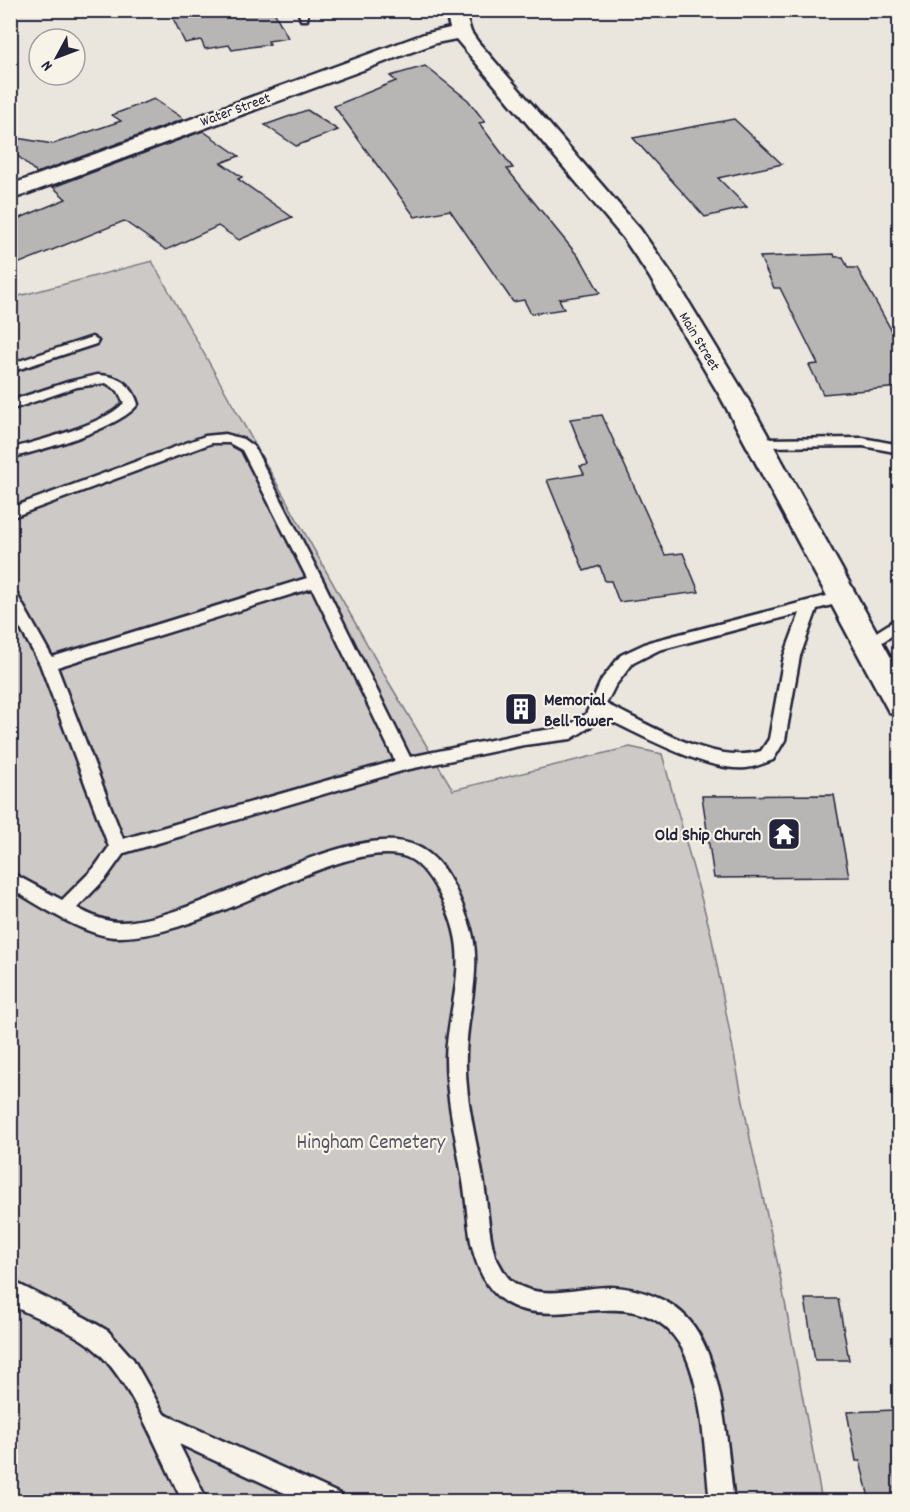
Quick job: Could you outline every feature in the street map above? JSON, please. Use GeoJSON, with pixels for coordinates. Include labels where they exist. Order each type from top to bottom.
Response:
{"type":"FeatureCollection","features":[{"type":"Feature","properties":{"kind":"main road","name":"Water Street"},"geometry":{"type":"LineString","coordinates":[[10,193],[431,38],[457,21]]}},
{"type":"Feature","properties":{"kind":"main road","name":"Main Street"},"geometry":{"type":"LineString","coordinates":[[457,21],[632,234],[698,336],[759,443],[900,704]]}},
{"type":"Feature","properties":{"kind":"lane"},"geometry":{"type":"LineString","coordinates":[[10,368],[92,341]]}},
{"type":"Feature","properties":{"kind":"lane"},"geometry":{"type":"LineString","coordinates":[[10,406],[83,382],[104,378],[119,384],[130,399],[130,405],[124,413],[108,421],[10,454]]}},
{"type":"Feature","properties":{"kind":"lane"},"geometry":{"type":"LineString","coordinates":[[10,513],[210,439],[233,438],[247,447],[316,581],[405,764]]}},
{"type":"Feature","properties":{"kind":"lane"},"geometry":{"type":"LineString","coordinates":[[759,443],[863,442],[900,449]]}},
{"type":"Feature","properties":{"kind":"lane"},"geometry":{"type":"LineString","coordinates":[[48,664],[316,581]]}},
{"type":"Feature","properties":{"kind":"lane"},"geometry":{"type":"LineString","coordinates":[[10,594],[48,664],[118,848]]}},
{"type":"Feature","properties":{"kind":"lane"},"geometry":{"type":"LineString","coordinates":[[65,909],[100,873],[118,848],[405,764],[524,739],[571,734],[592,718],[608,683],[627,659],[645,650],[842,597]]}},
{"type":"Feature","properties":{"kind":"lane"},"geometry":{"type":"LineString","coordinates":[[597,707],[664,739],[724,760],[745,762],[767,756],[777,740],[792,656],[810,606]]}},
{"type":"Feature","properties":{"kind":"lane"},"geometry":{"type":"LineString","coordinates":[[867,645],[900,622]]}},
{"type":"Feature","properties":{"kind":"lane"},"geometry":{"type":"LineString","coordinates":[[10,879],[65,909],[117,931],[158,925],[228,901],[340,856],[372,848],[393,846],[411,851],[424,860],[443,883],[458,914],[466,942],[465,971],[457,1026],[456,1071],[486,1258],[503,1289],[518,1299],[535,1304],[606,1297],[638,1299],[661,1308],[677,1322],[690,1341],[705,1387],[722,1502]]}},
{"type":"Feature","properties":{"kind":"lane"},"geometry":{"type":"LineString","coordinates":[[10,1291],[29,1303],[78,1325],[101,1340],[117,1355],[131,1376],[196,1502]]}},
{"type":"Feature","properties":{"kind":"lane"},"geometry":{"type":"LineString","coordinates":[[155,1422],[332,1502]]}},
{"type":"Feature","properties":{"kind":"green space","name":"Hingham Cemetery"},"geometry":{"type":"Polygon","coordinates":[[[152,261],[385,676],[453,790],[630,747],[662,754],[711,934],[751,1143],[778,1265],[822,1501],[11,1502],[11,298],[152,261]]]}},
{"type":"Feature","properties":{"kind":"building"},"geometry":{"type":"Polygon","coordinates":[[[169,10],[273,10],[288,38],[268,41],[270,44],[232,50],[229,45],[205,49],[201,40],[185,43],[169,10]]]}},
{"type":"Feature","properties":{"kind":"building"},"geometry":{"type":"Polygon","coordinates":[[[425,66],[468,100],[485,122],[479,123],[513,168],[507,169],[582,261],[600,293],[559,299],[564,309],[531,314],[524,300],[513,302],[450,210],[415,217],[334,106],[396,81],[390,76],[425,66]]]}},
{"type":"Feature","properties":{"kind":"building"},"geometry":{"type":"Polygon","coordinates":[[[154,99],[184,119],[37,173],[10,149],[10,137],[53,144],[121,121],[112,115],[154,99]]]}},
{"type":"Feature","properties":{"kind":"building"},"geometry":{"type":"Polygon","coordinates":[[[307,110],[338,130],[296,146],[265,125],[307,110]]]}},
{"type":"Feature","properties":{"kind":"building"},"geometry":{"type":"Polygon","coordinates":[[[734,119],[782,164],[718,178],[747,207],[705,217],[633,138],[734,119]]]}},
{"type":"Feature","properties":{"kind":"building"},"geometry":{"type":"Polygon","coordinates":[[[203,131],[239,156],[221,163],[242,177],[238,179],[292,217],[239,240],[218,226],[166,250],[124,221],[10,267],[10,222],[66,199],[53,187],[203,131]]]}},
{"type":"Feature","properties":{"kind":"building"},"geometry":{"type":"Polygon","coordinates":[[[834,254],[835,257],[843,257],[848,268],[857,268],[900,346],[900,387],[823,394],[809,365],[818,364],[780,288],[774,288],[760,257],[834,254]]]}},
{"type":"Feature","properties":{"kind":"building"},"geometry":{"type":"Polygon","coordinates":[[[602,415],[665,555],[683,553],[699,592],[619,602],[611,581],[605,581],[600,566],[584,571],[547,480],[584,474],[580,466],[588,465],[570,419],[602,415]]]}},
{"type":"Feature","properties":{"kind":"building","name":"Old Ship Church"},"geometry":{"type":"Polygon","coordinates":[[[834,795],[849,877],[714,878],[702,796],[834,795]]]}},
{"type":"Feature","properties":{"kind":"building"},"geometry":{"type":"Polygon","coordinates":[[[805,1299],[838,1299],[849,1360],[815,1360],[805,1299]]]}},
{"type":"Feature","properties":{"kind":"building"},"geometry":{"type":"Polygon","coordinates":[[[895,1410],[900,1431],[900,1502],[870,1502],[860,1461],[856,1461],[847,1412],[895,1410]]]}},
{"type":"Feature","properties":{"kind":"place","name":"Memorial Bell Tower"},"geometry":{"type":"Point","coordinates":[521,709]}},
{"type":"Feature","properties":{"kind":"place","name":"Old Ship Church"},"geometry":{"type":"Point","coordinates":[784,834]}}]}
